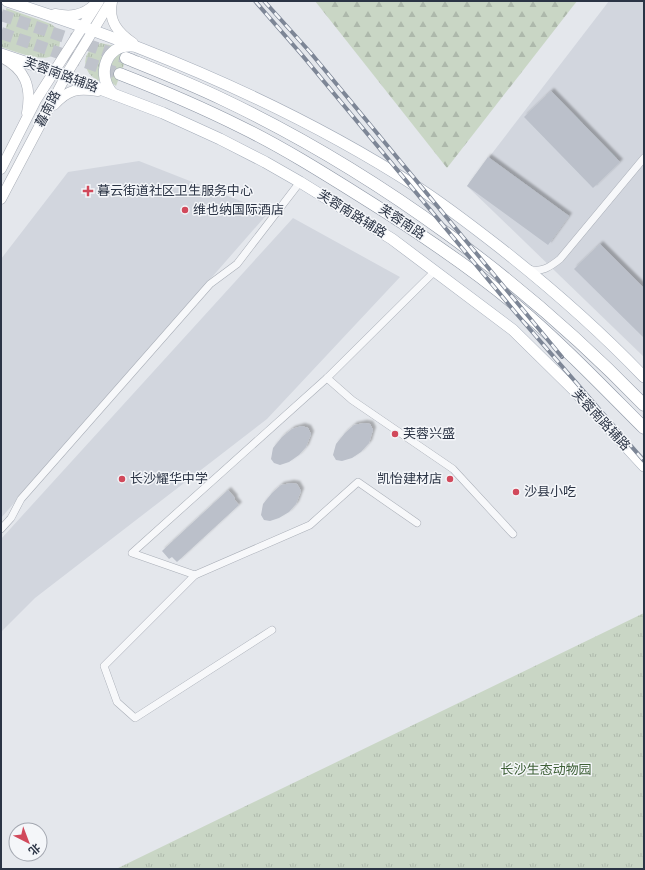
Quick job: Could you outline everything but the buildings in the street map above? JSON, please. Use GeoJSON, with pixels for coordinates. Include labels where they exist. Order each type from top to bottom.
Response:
{"type":"FeatureCollection","features":[{"type":"Feature","properties":{"kind":"highway","name":"芙蓉南路"},"geometry":{"type":"LineString","coordinates":[[126,58],[209,93],[256,116],[332,158],[379,188],[482,260],[528,297],[579,341],[644,405]]}},
{"type":"Feature","properties":{"kind":"highway","name":"芙蓉南路"},"geometry":{"type":"LineString","coordinates":[[120,74],[195,105],[242,128],[296,157],[407,225],[462,264],[517,306],[644,428]]}},
{"type":"Feature","properties":{"kind":"highway"},"geometry":{"type":"LineString","coordinates":[[586,371],[644,436]]}},
{"type":"Feature","properties":{"kind":"main road"},"geometry":{"type":"LineString","coordinates":[[7,1],[88,28],[176,62],[256,98],[355,150],[417,187],[474,228],[524,267],[579,314],[644,377]]}},
{"type":"Feature","properties":{"kind":"main road"},"geometry":{"type":"LineString","coordinates":[[39,11],[73,16],[86,11],[98,1]]}},
{"type":"Feature","properties":{"kind":"main road","name":"暮南路"},"geometry":{"type":"LineString","coordinates":[[1,199],[66,76],[88,28],[98,1]]}},
{"type":"Feature","properties":{"kind":"main road"},"geometry":{"type":"LineString","coordinates":[[111,1],[111,16],[116,29],[139,48]]}},
{"type":"Feature","properties":{"kind":"main road","name":"暮南路"},"geometry":{"type":"LineString","coordinates":[[1,169],[36,100],[54,72],[111,1]]}},
{"type":"Feature","properties":{"kind":"main road"},"geometry":{"type":"LineString","coordinates":[[112,94],[105,82],[104,73],[106,61],[116,49],[124,46],[139,48]]}},
{"type":"Feature","properties":{"kind":"main road"},"geometry":{"type":"LineString","coordinates":[[1,56],[19,69],[26,81],[29,104],[22,127]]}},
{"type":"Feature","properties":{"kind":"main road","name":"芙蓉南路辅路"},"geometry":{"type":"LineString","coordinates":[[1,56],[66,76],[163,113],[220,139],[300,182],[392,239],[513,330],[587,403],[644,466]]}},
{"type":"Feature","properties":{"kind":"main road"},"geometry":{"type":"LineString","coordinates":[[40,125],[60,99],[69,92],[90,89],[112,94]]}},
{"type":"Feature","properties":{"kind":"street"},"geometry":{"type":"LineString","coordinates":[[524,267],[537,271],[542,270],[560,259],[644,158]]}},
{"type":"Feature","properties":{"kind":"street"},"geometry":{"type":"LineString","coordinates":[[1,530],[11,518],[20,498],[210,284],[237,264],[300,182]]}},
{"type":"Feature","properties":{"kind":"street"},"geometry":{"type":"LineString","coordinates":[[195,575],[132,553],[327,378],[436,271]]}},
{"type":"Feature","properties":{"kind":"street"},"geometry":{"type":"LineString","coordinates":[[327,378],[352,400],[453,469],[512,534]]}},
{"type":"Feature","properties":{"kind":"street"},"geometry":{"type":"LineString","coordinates":[[272,630],[135,718],[117,702],[104,666],[195,575],[310,525],[358,482],[417,523]]}},
{"type":"Feature","properties":{"kind":"shaded area"},"geometry":{"type":"Polygon","coordinates":[[[609,1],[644,1],[644,357],[467,186],[609,1]]]}},
{"type":"Feature","properties":{"kind":"shaded area"},"geometry":{"type":"Polygon","coordinates":[[[139,161],[269,212],[1,518],[1,259],[68,172],[139,161]]]}},
{"type":"Feature","properties":{"kind":"shaded area","name":"长沙耀华中学"},"geometry":{"type":"Polygon","coordinates":[[[293,218],[400,277],[267,419],[35,598],[1,632],[1,539],[293,218]]]}},
{"type":"Feature","properties":{"kind":"green space"},"geometry":{"type":"Polygon","coordinates":[[[315,1],[577,1],[447,168],[315,1]]]}},
{"type":"Feature","properties":{"kind":"green space"},"geometry":{"type":"Polygon","coordinates":[[[6,8],[54,26],[60,37],[58,51],[52,56],[44,58],[26,55],[1,47],[1,37],[5,31],[7,23],[6,8]]]}},
{"type":"Feature","properties":{"kind":"green space"},"geometry":{"type":"Polygon","coordinates":[[[101,43],[114,46],[99,73],[99,81],[88,72],[85,61],[94,46],[101,43]]]}},
{"type":"Feature","properties":{"kind":"green space"},"geometry":{"type":"Polygon","coordinates":[[[129,51],[116,86],[111,82],[110,69],[112,63],[119,52],[129,51]]]}},
{"type":"Feature","properties":{"kind":"green space","name":"长沙生态动物园"},"geometry":{"type":"Polygon","coordinates":[[[644,613],[644,869],[116,869],[644,613]]]}},
{"type":"Feature","properties":{"kind":"tunnel"},"geometry":{"type":"LineString","coordinates":[[1,15],[126,58]]}},
{"type":"Feature","properties":{"kind":"tunnel"},"geometry":{"type":"LineString","coordinates":[[1,33],[120,74]]}},
{"type":"Feature","properties":{"kind":"railway"},"geometry":{"type":"LineString","coordinates":[[255,1],[302,55],[515,312],[644,461]]}},
{"type":"Feature","properties":{"kind":"railway"},"geometry":{"type":"LineString","coordinates":[[264,1],[310,52],[562,357]]}},
{"type":"Feature","properties":{"kind":"place","name":"暮云街道社区卫生服务中心"},"geometry":{"type":"Point","coordinates":[88,191]}},
{"type":"Feature","properties":{"kind":"place","name":"维也纳国际酒店"},"geometry":{"type":"Point","coordinates":[185,210]}},
{"type":"Feature","properties":{"kind":"place","name":"芙蓉兴盛"},"geometry":{"type":"Point","coordinates":[395,434]}},
{"type":"Feature","properties":{"kind":"place","name":"长沙耀华中学"},"geometry":{"type":"Point","coordinates":[122,479]}},
{"type":"Feature","properties":{"kind":"place","name":"凯怡建材店"},"geometry":{"type":"Point","coordinates":[450,479]}},
{"type":"Feature","properties":{"kind":"place","name":"沙县小吃"},"geometry":{"type":"Point","coordinates":[516,492]}}]}
